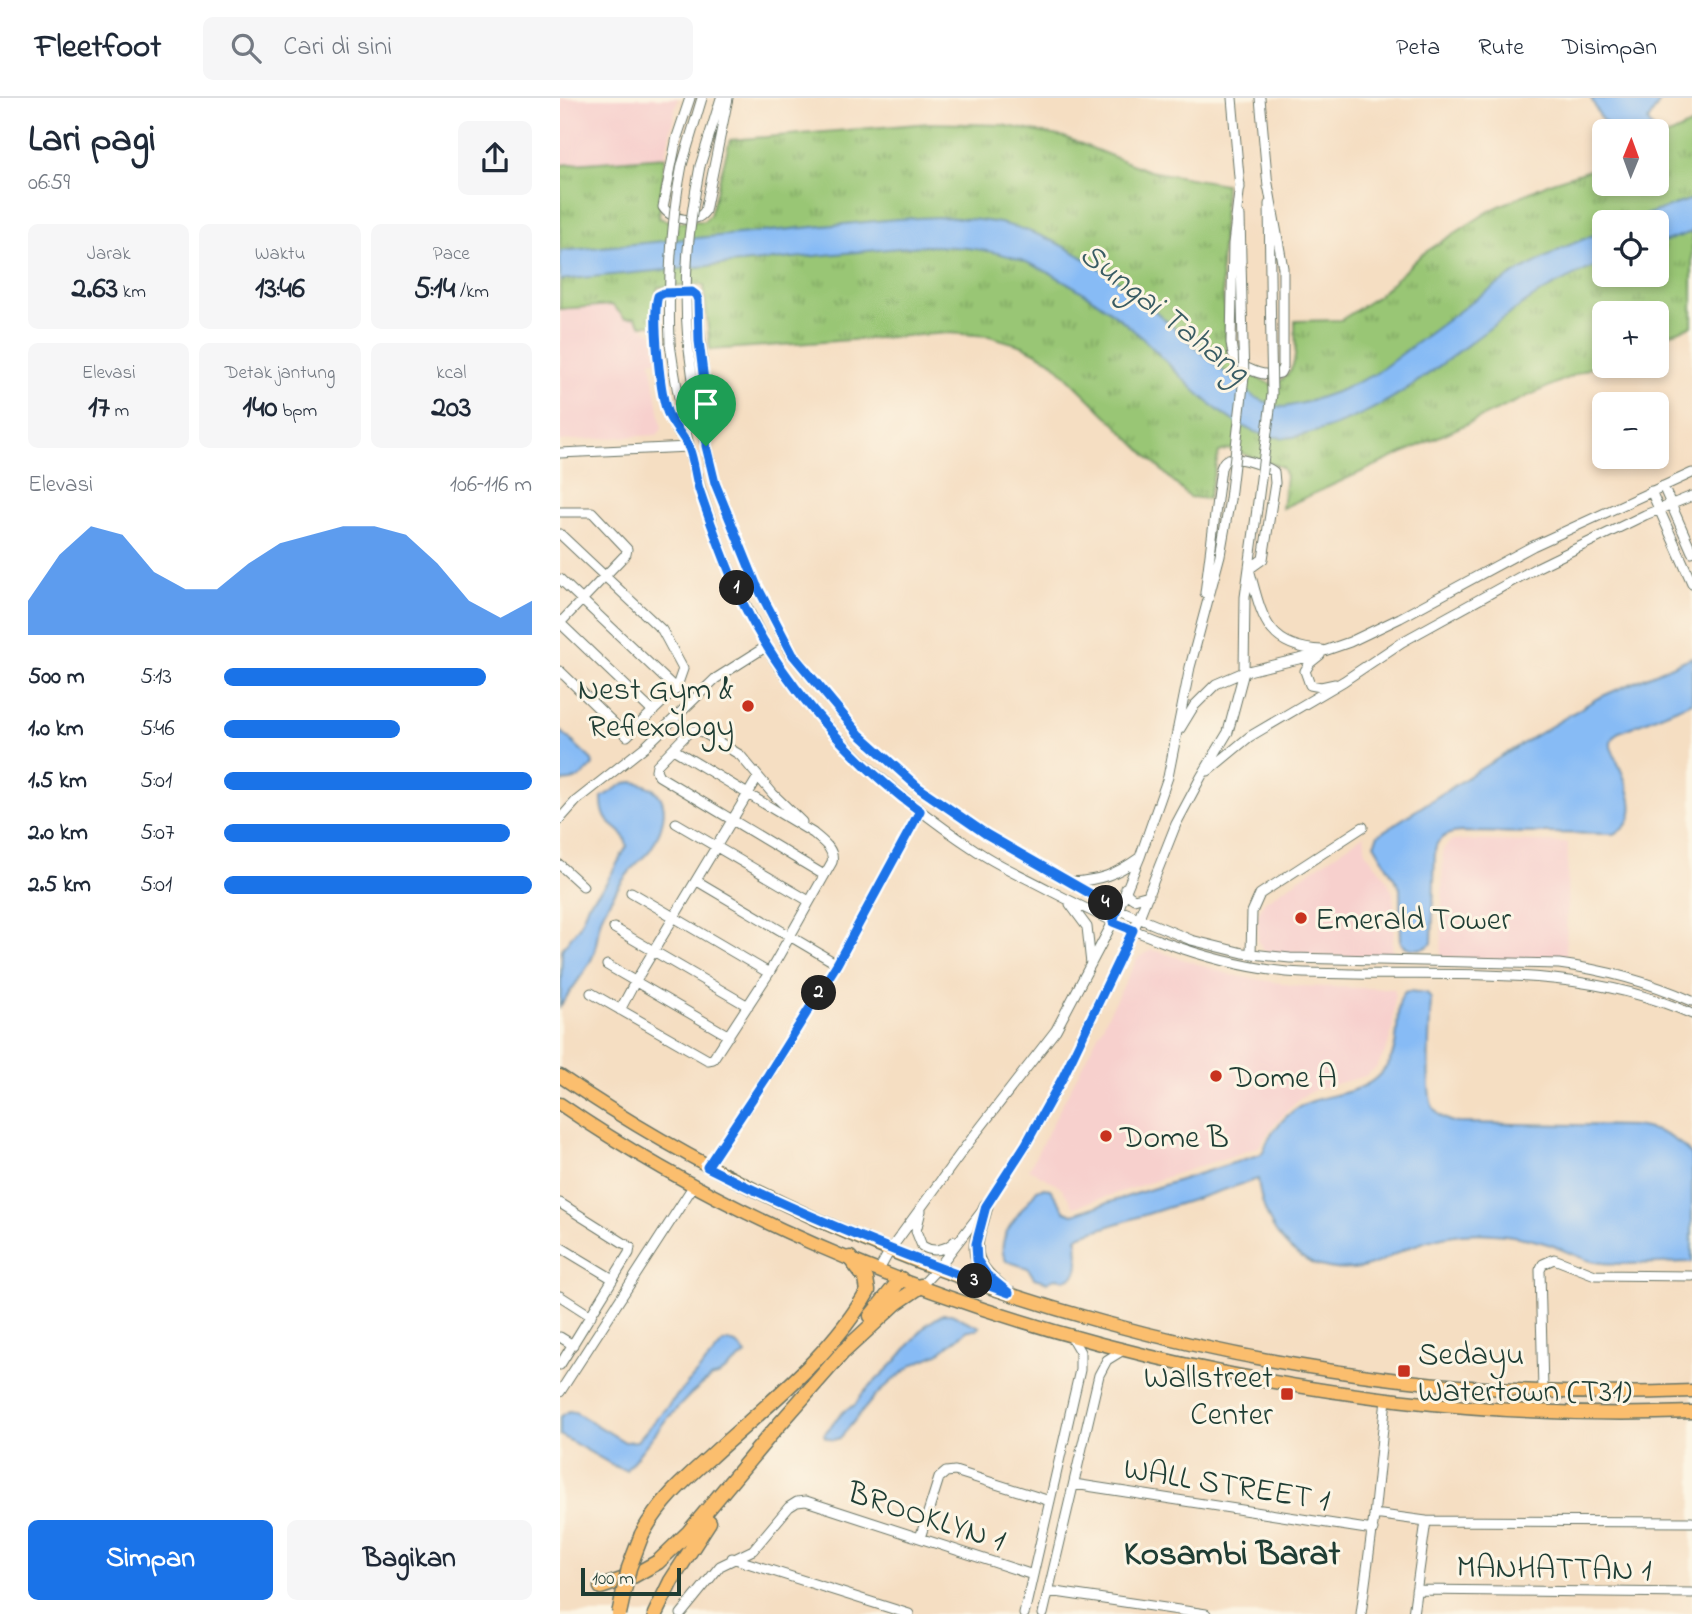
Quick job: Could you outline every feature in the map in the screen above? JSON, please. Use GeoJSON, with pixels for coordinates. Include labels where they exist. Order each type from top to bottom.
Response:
{"type":"FeatureCollection","features":[{"type":"Feature","properties":{"kind":"highway"},"geometry":{"type":"LineString","coordinates":[[619,1614],[634,1553],[651,1517],[681,1483],[813,1362],[845,1327],[862,1301],[868,1291],[867,1283],[850,1258]]}},
{"type":"Feature","properties":{"kind":"highway"},"geometry":{"type":"LineString","coordinates":[[601,1587],[633,1576],[658,1562],[689,1532],[843,1352],[901,1279]]}},
{"type":"Feature","properties":{"kind":"highway"},"geometry":{"type":"LineString","coordinates":[[843,1352],[895,1303],[921,1286]]}},
{"type":"Feature","properties":{"kind":"highway"},"geometry":{"type":"LineString","coordinates":[[655,1614],[671,1581],[697,1539],[770,1435]]}},
{"type":"Feature","properties":{"kind":"main road"},"geometry":{"type":"LineString","coordinates":[[560,1076],[707,1167],[777,1201],[890,1250],[1078,1315],[1291,1363],[1441,1383],[1543,1390],[1692,1391]]}},
{"type":"Feature","properties":{"kind":"main road"},"geometry":{"type":"LineString","coordinates":[[560,1104],[694,1185],[754,1215],[901,1279],[1070,1335],[1275,1382],[1386,1399],[1497,1409],[1587,1413],[1692,1412]]}},
{"type":"Feature","properties":{"kind":"main road"},"geometry":{"type":"LineString","coordinates":[[986,1206],[976,1244],[977,1260],[987,1275],[1009,1293]]}},
{"type":"Feature","properties":{"kind":"street"},"geometry":{"type":"LineString","coordinates":[[690,98],[677,137],[663,207],[673,216],[696,220],[705,211],[728,98]]}},
{"type":"Feature","properties":{"kind":"street"},"geometry":{"type":"LineString","coordinates":[[702,98],[682,165],[673,209],[670,249],[670,344],[680,414],[699,487],[737,590],[776,664],[844,744],[920,811],[980,853],[1113,922],[1188,951],[1242,965],[1289,972],[1558,978],[1627,990],[1692,1014]]}},
{"type":"Feature","properties":{"kind":"street"},"geometry":{"type":"LineString","coordinates":[[721,98],[700,166],[686,251],[684,296],[697,410],[715,483],[756,584],[793,655],[859,734],[919,788],[986,834],[1117,909],[1191,940],[1251,954],[1290,958],[1559,964],[1629,976],[1692,1001]]}},
{"type":"Feature","properties":{"kind":"street"},"geometry":{"type":"LineString","coordinates":[[878,1270],[924,1202],[1056,1030],[1113,922],[1140,857],[1168,777],[1197,641],[1220,555],[1230,499],[1244,377],[1240,184],[1232,98]]}},
{"type":"Feature","properties":{"kind":"street"},"geometry":{"type":"LineString","coordinates":[[921,1286],[986,1206],[1026,1144],[1063,1077],[1139,920],[1176,824],[1228,732],[1244,672],[1245,597],[1272,394],[1268,184],[1260,98]]}},
{"type":"Feature","properties":{"kind":"street"},"geometry":{"type":"LineString","coordinates":[[1240,184],[1233,244],[1231,343],[1234,357],[1241,363],[1256,372],[1271,376],[1280,373],[1283,367],[1283,268],[1268,184]]}},
{"type":"Feature","properties":{"kind":"street"},"geometry":{"type":"LineString","coordinates":[[689,447],[667,414],[662,387],[656,312],[658,296],[664,293],[692,292],[698,300],[699,341],[707,405],[706,446]]}},
{"type":"Feature","properties":{"kind":"street"},"geometry":{"type":"LineString","coordinates":[[560,453],[689,447]]}},
{"type":"Feature","properties":{"kind":"street"},"geometry":{"type":"LineString","coordinates":[[1197,641],[1210,564],[1221,468],[1224,461],[1230,458],[1269,466],[1274,472],[1275,483],[1263,559],[1249,569]]}},
{"type":"Feature","properties":{"kind":"street"},"geometry":{"type":"LineString","coordinates":[[1176,737],[1194,706],[1216,684],[1244,672],[1350,642],[1533,546],[1692,473]]}},
{"type":"Feature","properties":{"kind":"street"},"geometry":{"type":"LineString","coordinates":[[1663,486],[1692,552]]}},
{"type":"Feature","properties":{"kind":"street"},"geometry":{"type":"LineString","coordinates":[[1651,491],[1692,583]]}},
{"type":"Feature","properties":{"kind":"street"},"geometry":{"type":"LineString","coordinates":[[1201,777],[1249,737],[1344,681],[1402,642],[1538,567],[1692,496]]}},
{"type":"Feature","properties":{"kind":"street"},"geometry":{"type":"LineString","coordinates":[[560,512],[592,512],[627,549],[626,554],[560,623],[653,712]]}},
{"type":"Feature","properties":{"kind":"street"},"geometry":{"type":"LineString","coordinates":[[560,534],[662,630],[683,669],[676,689],[630,735],[625,735],[560,671]]}},
{"type":"Feature","properties":{"kind":"street"},"geometry":{"type":"LineString","coordinates":[[1249,569],[1262,615],[1278,639],[1307,650],[1328,650]]}},
{"type":"Feature","properties":{"kind":"street"},"geometry":{"type":"LineString","coordinates":[[560,579],[676,689]]}},
{"type":"Feature","properties":{"kind":"street"},"geometry":{"type":"LineString","coordinates":[[560,819],[576,801],[647,745],[715,679],[767,646]]}},
{"type":"Feature","properties":{"kind":"street"},"geometry":{"type":"LineString","coordinates":[[1328,650],[1310,663],[1305,671],[1306,679],[1310,685],[1321,687],[1344,681]]}},
{"type":"Feature","properties":{"kind":"street"},"geometry":{"type":"LineString","coordinates":[[591,993],[708,1060],[713,1059],[769,973],[832,862],[831,850],[758,777],[740,755],[699,730],[689,732],[657,765],[659,776],[824,875]]}},
{"type":"Feature","properties":{"kind":"street"},"geometry":{"type":"LineString","coordinates":[[673,749],[813,832]]}},
{"type":"Feature","properties":{"kind":"street"},"geometry":{"type":"LineString","coordinates":[[620,1010],[758,777]]}},
{"type":"Feature","properties":{"kind":"street"},"geometry":{"type":"LineString","coordinates":[[707,1167],[837,964],[920,811]]}},
{"type":"Feature","properties":{"kind":"street"},"geometry":{"type":"LineString","coordinates":[[676,823],[809,901]]}},
{"type":"Feature","properties":{"kind":"street"},"geometry":{"type":"LineString","coordinates":[[1251,954],[1252,912],[1260,894],[1363,827]]}},
{"type":"Feature","properties":{"kind":"street"},"geometry":{"type":"LineString","coordinates":[[1070,883],[1093,881],[1116,874],[1140,857]]}},
{"type":"Feature","properties":{"kind":"street"},"geometry":{"type":"LineString","coordinates":[[560,865],[583,886]]}},
{"type":"Feature","properties":{"kind":"street"},"geometry":{"type":"LineString","coordinates":[[697,881],[837,964]]}},
{"type":"Feature","properties":{"kind":"street"},"geometry":{"type":"LineString","coordinates":[[1125,888],[1128,895],[1134,898],[1149,895]]}},
{"type":"Feature","properties":{"kind":"street"},"geometry":{"type":"LineString","coordinates":[[631,892],[769,973]]}},
{"type":"Feature","properties":{"kind":"street"},"geometry":{"type":"LineString","coordinates":[[1063,897],[1076,909],[1087,927],[1091,966]]}},
{"type":"Feature","properties":{"kind":"street"},"geometry":{"type":"LineString","coordinates":[[614,928],[748,1006]]}},
{"type":"Feature","properties":{"kind":"street"},"geometry":{"type":"LineString","coordinates":[[607,965],[729,1036]]}},
{"type":"Feature","properties":{"kind":"street"},"geometry":{"type":"LineString","coordinates":[[560,1392],[694,1185]]}},
{"type":"Feature","properties":{"kind":"street"},"geometry":{"type":"LineString","coordinates":[[924,1202],[916,1231],[918,1241],[925,1248],[936,1250],[951,1245],[969,1228]]}},
{"type":"Feature","properties":{"kind":"street"},"geometry":{"type":"LineString","coordinates":[[560,1203],[629,1247],[629,1253],[560,1365]]}},
{"type":"Feature","properties":{"kind":"street"},"geometry":{"type":"LineString","coordinates":[[560,1247],[613,1279]]}},
{"type":"Feature","properties":{"kind":"street"},"geometry":{"type":"LineString","coordinates":[[1543,1390],[1539,1270],[1542,1264],[1553,1259],[1582,1272],[1612,1277],[1692,1276]]}},
{"type":"Feature","properties":{"kind":"street"},"geometry":{"type":"LineString","coordinates":[[560,1296],[591,1315]]}},
{"type":"Feature","properties":{"kind":"street"},"geometry":{"type":"LineString","coordinates":[[1024,1614],[1080,1370],[1080,1352],[1070,1335]]}},
{"type":"Feature","properties":{"kind":"street"},"geometry":{"type":"LineString","coordinates":[[560,1337],[573,1345]]}},
{"type":"Feature","properties":{"kind":"street"},"geometry":{"type":"LineString","coordinates":[[1043,1614],[1099,1375],[1107,1360],[1125,1349]]}},
{"type":"Feature","properties":{"kind":"street"},"geometry":{"type":"LineString","coordinates":[[1361,1614],[1373,1530],[1386,1399]]}},
{"type":"Feature","properties":{"kind":"street"},"geometry":{"type":"LineString","coordinates":[[920,1538],[939,1479],[946,1472],[955,1471],[1050,1501]]}},
{"type":"Feature","properties":{"kind":"street","name":"WALL STREET 1"},"geometry":{"type":"LineString","coordinates":[[1074,1484],[1373,1530]]}},
{"type":"Feature","properties":{"kind":"street","name":"BROOKLYN 1"},"geometry":{"type":"LineString","coordinates":[[732,1558],[752,1549],[789,1507],[806,1501],[1033,1575]]}},
{"type":"Feature","properties":{"kind":"street"},"geometry":{"type":"LineString","coordinates":[[1374,1514],[1426,1521],[1692,1522]]}},
{"type":"Feature","properties":{"kind":"street"},"geometry":{"type":"LineString","coordinates":[[1413,1614],[1426,1521]]}},
{"type":"Feature","properties":{"kind":"street"},"geometry":{"type":"LineString","coordinates":[[681,1614],[720,1566],[732,1558],[909,1614]]}},
{"type":"Feature","properties":{"kind":"street","name":"MANHATTAN 1"},"geometry":{"type":"LineString","coordinates":[[1416,1590],[1692,1593]]}},
{"type":"Feature","properties":{"kind":"street"},"geometry":{"type":"LineString","coordinates":[[1049,1591],[1206,1614]]}},
{"type":"Feature","properties":{"kind":"shaded area"},"geometry":{"type":"Polygon","coordinates":[[[560,98],[678,98],[665,157],[560,165],[560,98]]]}},
{"type":"Feature","properties":{"kind":"shaded area"},"geometry":{"type":"Polygon","coordinates":[[[612,305],[625,318],[635,317],[653,334],[657,359],[651,361],[662,429],[657,435],[560,441],[560,309],[612,305]]]}},
{"type":"Feature","properties":{"kind":"shaded area"},"geometry":{"type":"Polygon","coordinates":[[[1364,835],[1366,853],[1385,876],[1393,893],[1395,918],[1392,950],[1399,958],[1282,955],[1268,953],[1262,948],[1258,941],[1258,915],[1264,902],[1364,835]]]}},
{"type":"Feature","properties":{"kind":"shaded area"},"geometry":{"type":"Polygon","coordinates":[[[1452,840],[1568,843],[1566,960],[1441,958],[1443,849],[1452,840]]]}},
{"type":"Feature","properties":{"kind":"shaded area"},"geometry":{"type":"Polygon","coordinates":[[[1151,950],[1232,975],[1298,986],[1395,989],[1393,1028],[1377,1067],[1365,1076],[1314,1090],[1299,1099],[1273,1126],[1259,1147],[1074,1207],[1061,1187],[1029,1169],[1137,959],[1151,950]]]}},
{"type":"Feature","properties":{"kind":"green space"},"geometry":{"type":"Polygon","coordinates":[[[929,123],[1002,125],[1064,137],[1149,171],[1225,184],[1221,270],[1228,353],[1242,369],[1274,385],[1283,379],[1293,365],[1296,349],[1295,321],[1341,320],[1378,296],[1421,255],[1491,210],[1552,182],[1592,169],[1592,196],[1670,196],[1670,135],[1692,124],[1692,326],[1669,334],[1669,301],[1592,301],[1592,367],[1282,508],[1286,476],[1282,467],[1229,449],[1219,452],[1208,499],[1189,497],[1050,360],[1023,346],[989,336],[948,333],[710,350],[704,285],[658,287],[654,303],[655,325],[641,325],[635,317],[625,318],[612,305],[560,309],[560,165],[665,157],[659,218],[672,222],[704,221],[710,215],[730,140],[929,123]]]}},
{"type":"Feature","properties":{"kind":"water"},"geometry":{"type":"Polygon","coordinates":[[[1591,98],[1662,98],[1649,119],[1601,119],[1591,98]]]}},
{"type":"Feature","properties":{"kind":"water"},"geometry":{"type":"Polygon","coordinates":[[[1692,199],[1692,232],[1669,240],[1669,210],[1659,210],[1692,199]]]}},
{"type":"Feature","properties":{"kind":"water"},"geometry":{"type":"Polygon","coordinates":[[[940,217],[980,220],[1040,235],[1074,252],[1137,296],[1254,397],[1275,406],[1285,407],[1339,391],[1375,374],[1474,300],[1514,274],[1592,236],[1592,268],[1534,297],[1396,396],[1334,426],[1299,436],[1276,437],[1254,431],[1232,420],[1212,405],[1140,336],[1090,297],[1035,266],[993,252],[921,246],[560,280],[560,251],[940,217]]]}},
{"type":"Feature","properties":{"kind":"water"},"geometry":{"type":"Polygon","coordinates":[[[1692,657],[1692,702],[1617,733],[1611,742],[1632,806],[1625,827],[1614,834],[1460,832],[1447,835],[1440,840],[1435,851],[1432,943],[1416,949],[1401,943],[1400,888],[1374,844],[1378,835],[1598,698],[1692,657]]]}},
{"type":"Feature","properties":{"kind":"water"},"geometry":{"type":"Polygon","coordinates":[[[560,730],[592,760],[593,765],[570,781],[560,781],[560,730]]]}},
{"type":"Feature","properties":{"kind":"water"},"geometry":{"type":"Polygon","coordinates":[[[625,783],[646,785],[661,798],[664,816],[661,826],[650,850],[626,876],[607,906],[601,917],[592,958],[560,1007],[562,949],[580,925],[588,904],[605,885],[627,846],[625,838],[608,822],[602,797],[625,783]]]}},
{"type":"Feature","properties":{"kind":"water"},"geometry":{"type":"Polygon","coordinates":[[[1405,992],[1427,993],[1431,999],[1428,1054],[1430,1096],[1434,1109],[1442,1117],[1458,1123],[1634,1126],[1666,1135],[1686,1149],[1692,1156],[1692,1262],[1600,1263],[1530,1239],[1472,1233],[1420,1243],[1361,1268],[1320,1266],[1303,1258],[1277,1234],[1261,1199],[1258,1179],[1081,1235],[1077,1238],[1077,1270],[1071,1278],[1055,1278],[1047,1282],[1034,1278],[1028,1268],[1006,1261],[1003,1242],[1006,1233],[1037,1190],[1050,1189],[1065,1211],[1073,1214],[1261,1154],[1273,1132],[1293,1111],[1315,1100],[1350,1091],[1372,1081],[1381,1073],[1394,1051],[1401,999],[1405,992]]]}},
{"type":"Feature","properties":{"kind":"water"},"geometry":{"type":"Polygon","coordinates":[[[943,1314],[951,1314],[980,1327],[977,1330],[968,1330],[938,1354],[914,1364],[892,1381],[875,1396],[840,1438],[833,1440],[825,1437],[824,1434],[844,1411],[855,1405],[926,1325],[943,1314]]]}},
{"type":"Feature","properties":{"kind":"water"},"geometry":{"type":"Polygon","coordinates":[[[728,1341],[738,1345],[746,1354],[690,1395],[665,1421],[626,1470],[560,1435],[560,1417],[569,1411],[625,1442],[637,1441],[723,1343],[728,1341]]]}},
{"type":"Feature","properties":{"kind":"place","name":"Nest Gym & Reflexology"},"geometry":{"type":"Point","coordinates":[748,706]}},
{"type":"Feature","properties":{"kind":"place","name":"Emerald Tower"},"geometry":{"type":"Point","coordinates":[1301,918]}},
{"type":"Feature","properties":{"kind":"place","name":"Dome A"},"geometry":{"type":"Point","coordinates":[1216,1076]}},
{"type":"Feature","properties":{"kind":"place","name":"Dome B"},"geometry":{"type":"Point","coordinates":[1106,1136]}},
{"type":"Feature","properties":{"kind":"place","name":"Sedayu Watertown (T31)"},"geometry":{"type":"Point","coordinates":[1404,1371]}},
{"type":"Feature","properties":{"kind":"place","name":"Wallstreet Center"},"geometry":{"type":"Point","coordinates":[1287,1394]}},
{"type":"Feature","properties":{"kind":"district","name":"Kosambi Barat"},"geometry":{"type":"Point","coordinates":[1232,1552]}},
{"type":"Feature","properties":{"kind":"route"},"geometry":{"type":"LineString","coordinates":[[692,292],[698,300],[699,341],[707,405],[706,446],[715,483],[756,584],[793,655],[859,734],[919,788],[986,834],[1117,909],[1113,922],[1133,930],[1063,1077],[1026,1144],[986,1206],[976,1244],[977,1260],[987,1275],[1009,1293],[827,1224],[707,1167],[837,964],[920,811],[844,744],[776,664],[737,590],[699,487],[689,447],[667,414],[656,312],[658,296],[664,293],[692,292]]}},
{"type":"Feature","properties":{"kind":"water label","name":"Sungai Tahang"},"geometry":{"type":"Point","coordinates":[1166,311]}}]}
